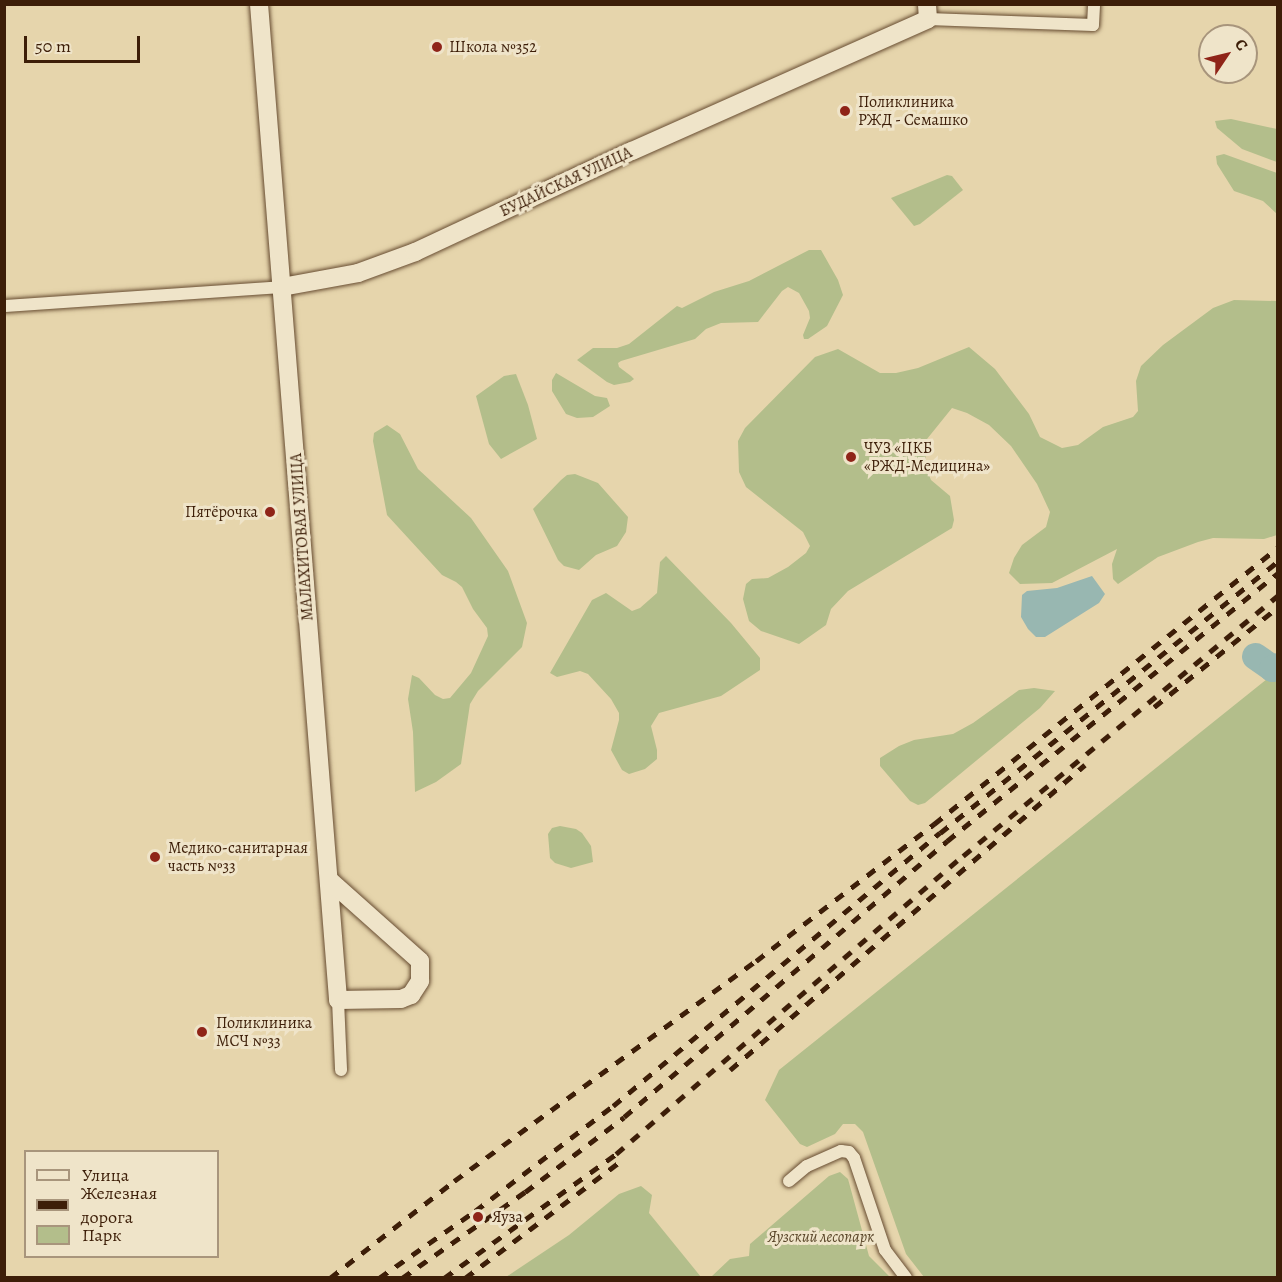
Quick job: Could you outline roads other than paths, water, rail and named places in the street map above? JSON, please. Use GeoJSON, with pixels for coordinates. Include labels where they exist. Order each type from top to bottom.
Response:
{"type":"FeatureCollection","features":[{"type":"Feature","properties":{"kind":"street","name":"МАЛАХИТОВАЯ УЛИЦА"},"geometry":{"type":"LineString","coordinates":[[259,4],[329,880],[341,1070]]}},
{"type":"Feature","properties":{"kind":"street","name":"БУДАЙСКАЯ УЛИЦА"},"geometry":{"type":"LineString","coordinates":[[4,306],[282,287],[358,273],[415,252],[928,12],[1093,25],[1095,4]]}},
{"type":"Feature","properties":{"kind":"street"},"geometry":{"type":"LineString","coordinates":[[329,880],[420,960],[420,981],[411,995],[401,999],[338,1000]]}},
{"type":"Feature","properties":{"kind":"street"},"geometry":{"type":"LineString","coordinates":[[789,1180],[807,1166],[841,1151],[849,1152],[854,1158],[885,1250],[906,1278]]}},
{"type":"Feature","properties":{"kind":"water"},"geometry":{"type":"Polygon","coordinates":[[[1092,576],[1105,594],[1099,603],[1045,637],[1036,637],[1028,629],[1021,617],[1022,595],[1027,591],[1057,588],[1092,576]]]}},
{"type":"Feature","properties":{"kind":"waterway"},"geometry":{"type":"LineString","coordinates":[[1255,656],[1272,668],[1278,666]]}},
{"type":"Feature","properties":{"kind":"waterway"},"geometry":{"type":"LineString","coordinates":[[1272,668],[1278,662]]}},
{"type":"Feature","properties":{"kind":"railway"},"geometry":{"type":"LineString","coordinates":[[330,1278],[454,1181],[756,961],[934,824],[1278,547]]}},
{"type":"Feature","properties":{"kind":"railway"},"geometry":{"type":"LineString","coordinates":[[379,1278],[475,1211],[613,1106],[940,833],[1278,561]]}},
{"type":"Feature","properties":{"kind":"railway"},"geometry":{"type":"LineString","coordinates":[[402,1278],[525,1192],[624,1117],[947,841],[1278,573]]}},
{"type":"Feature","properties":{"kind":"railway"},"geometry":{"type":"LineString","coordinates":[[444,1278],[616,1154],[963,856],[1278,595]]}},
{"type":"Feature","properties":{"kind":"railway"},"geometry":{"type":"LineString","coordinates":[[1154,707],[1278,607]]}},
{"type":"Feature","properties":{"kind":"railway"},"geometry":{"type":"LineString","coordinates":[[730,1070],[1085,765]]}},
{"type":"Feature","properties":{"kind":"railway"},"geometry":{"type":"LineString","coordinates":[[465,1278],[622,1160]]}},
{"type":"Feature","properties":{"kind":"place","name":"Школа №352"},"geometry":{"type":"Point","coordinates":[437,47]}},
{"type":"Feature","properties":{"kind":"place","name":"Поликлиника РЖД - Семашко"},"geometry":{"type":"Point","coordinates":[845,111]}},
{"type":"Feature","properties":{"kind":"place","name":"ЧУЗ «ЦКБ «РЖД-Медицина»"},"geometry":{"type":"Point","coordinates":[851,457]}},
{"type":"Feature","properties":{"kind":"place","name":"Пятёрочка"},"geometry":{"type":"Point","coordinates":[270,512]}},
{"type":"Feature","properties":{"kind":"place","name":"Медико-санитарная часть №33"},"geometry":{"type":"Point","coordinates":[155,857]}},
{"type":"Feature","properties":{"kind":"place","name":"Поликлиника МСЧ №33"},"geometry":{"type":"Point","coordinates":[202,1032]}},
{"type":"Feature","properties":{"kind":"place","name":"Яуза"},"geometry":{"type":"Point","coordinates":[478,1217]}},
{"type":"Feature","properties":{"kind":"park label","name":"Яузский лесопарк"},"geometry":{"type":"Point","coordinates":[821,1237]}}]}
